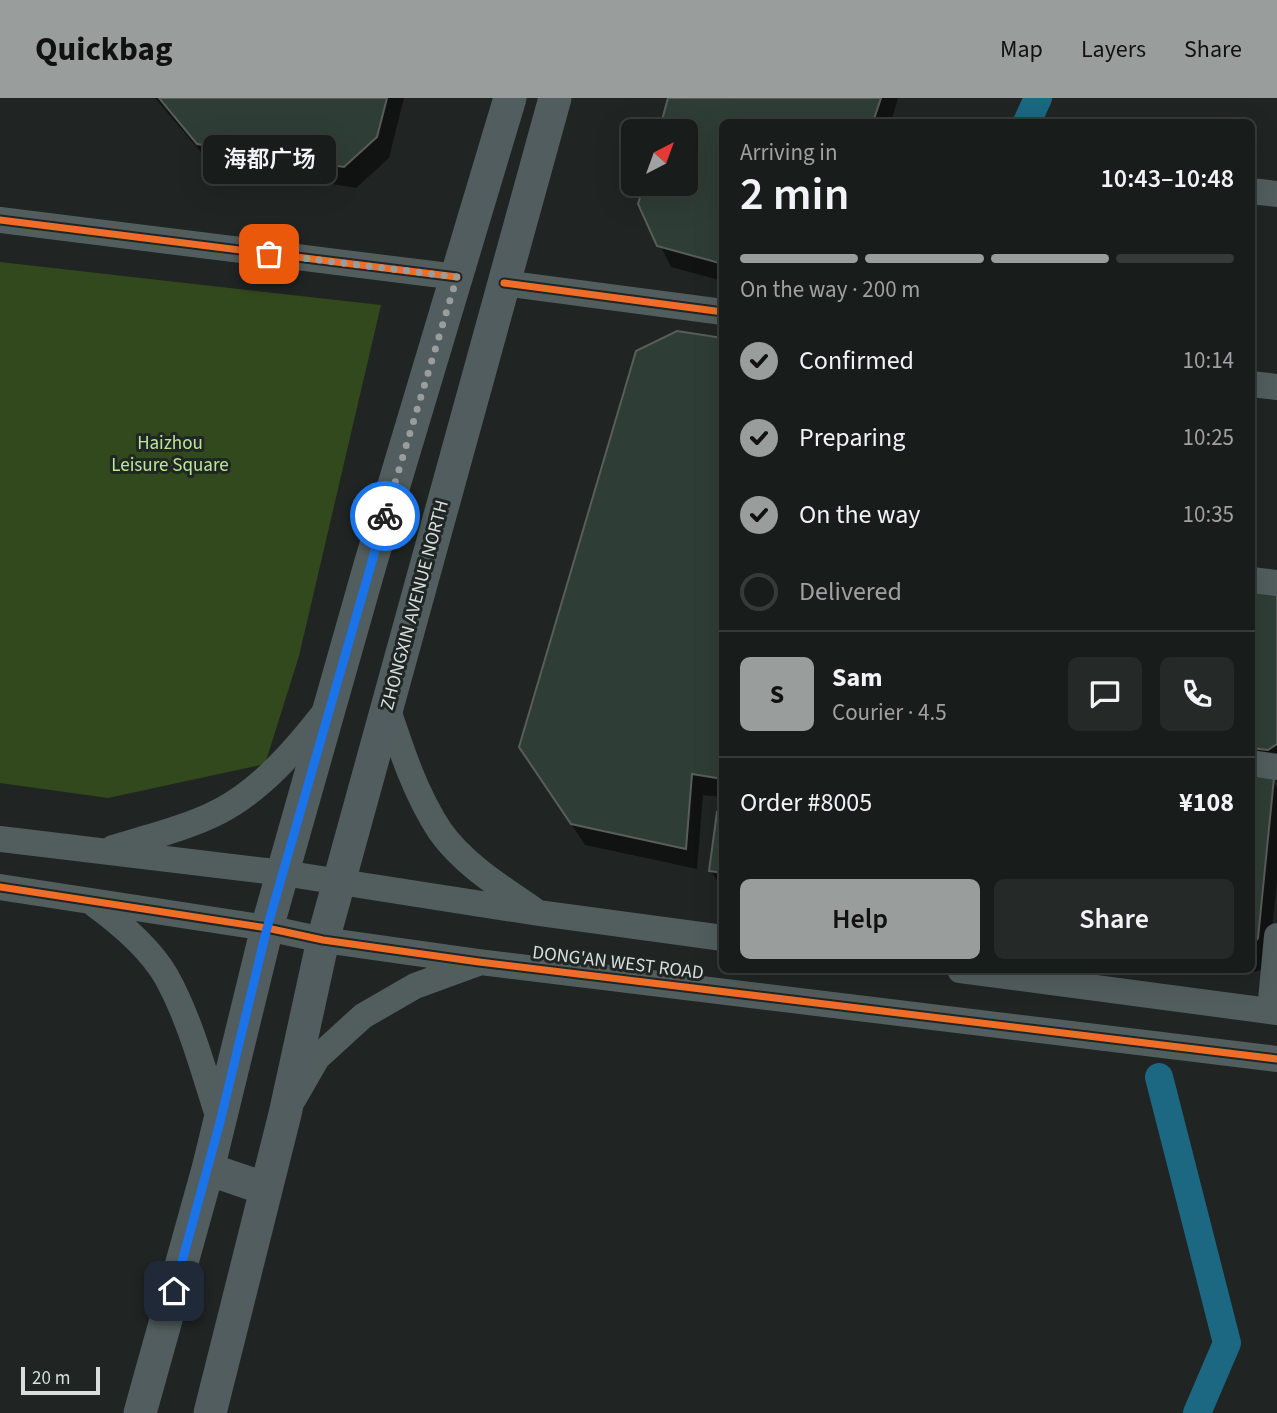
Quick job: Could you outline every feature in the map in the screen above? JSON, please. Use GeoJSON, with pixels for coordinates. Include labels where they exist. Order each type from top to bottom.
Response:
{"type":"FeatureCollection","features":[{"type":"Feature","properties":{"kind":"main road"},"geometry":{"type":"LineString","coordinates":[[140,1413],[208,1170],[267,928],[370,565],[510,98]]}},
{"type":"Feature","properties":{"kind":"main road","name":"ZHONGXIN AVENUE NORTH"},"geometry":{"type":"LineString","coordinates":[[210,1413],[285,1114],[323,940],[555,98]]}},
{"type":"Feature","properties":{"kind":"main road"},"geometry":{"type":"LineString","coordinates":[[208,1170],[266,1189]]}},
{"type":"Feature","properties":{"kind":"street"},"geometry":{"type":"LineString","coordinates":[[1255,191],[1277,194]]}},
{"type":"Feature","properties":{"kind":"street"},"geometry":{"type":"LineString","coordinates":[[0,220],[457,277]]}},
{"type":"Feature","properties":{"kind":"street"},"geometry":{"type":"LineString","coordinates":[[504,283],[719,311]]}},
{"type":"Feature","properties":{"kind":"street"},"geometry":{"type":"LineString","coordinates":[[1255,384],[1277,387]]}},
{"type":"Feature","properties":{"kind":"street"},"geometry":{"type":"LineString","coordinates":[[1255,580],[1277,583]]}},
{"type":"Feature","properties":{"kind":"street"},"geometry":{"type":"LineString","coordinates":[[103,851],[220,811],[268,777],[299,746],[331,705]]}},
{"type":"Feature","properties":{"kind":"street"},"geometry":{"type":"LineString","coordinates":[[387,707],[415,785],[441,832],[480,872],[539,914]]}},
{"type":"Feature","properties":{"kind":"street"},"geometry":{"type":"LineString","coordinates":[[1255,763],[1277,766]]}},
{"type":"Feature","properties":{"kind":"street","name":"DONG'AN WEST ROAD"},"geometry":{"type":"LineString","coordinates":[[0,839],[283,873],[539,914],[719,937]]}},
{"type":"Feature","properties":{"kind":"street","name":"DONG'AN WEST ROAD"},"geometry":{"type":"LineString","coordinates":[[0,887],[267,928],[323,940],[479,962],[1277,1059]]}},
{"type":"Feature","properties":{"kind":"street"},"geometry":{"type":"LineString","coordinates":[[89,901],[125,927],[165,974],[191,1032],[220,1122]]}},
{"type":"Feature","properties":{"kind":"street"},"geometry":{"type":"LineString","coordinates":[[983,973],[1273,1011],[1262,972],[1277,936]]}},
{"type":"Feature","properties":{"kind":"street"},"geometry":{"type":"LineString","coordinates":[[285,1114],[317,1058],[363,1016],[415,986],[479,962]]}},
{"type":"Feature","properties":{"kind":"green space","name":"Haizhou Leisure Square"},"geometry":{"type":"Polygon","coordinates":[[[0,262],[381,305],[299,656],[265,764],[108,798],[0,783],[0,262]]]}},
{"type":"Feature","properties":{"kind":"building"},"geometry":{"type":"Polygon","coordinates":[[[159,98],[387,98],[377,137],[344,167],[197,144],[159,98]]]}},
{"type":"Feature","properties":{"kind":"building"},"geometry":{"type":"Polygon","coordinates":[[[668,98],[881,98],[874,119],[719,119],[719,263],[657,246],[638,204],[640,196],[698,196],[698,119],[662,119],[668,98]]]}},
{"type":"Feature","properties":{"kind":"building"},"geometry":{"type":"Polygon","coordinates":[[[677,331],[719,337],[719,778],[692,774],[686,849],[571,824],[519,747],[636,351],[677,331]]]}},
{"type":"Feature","properties":{"kind":"building"},"geometry":{"type":"Polygon","coordinates":[[[1255,590],[1277,593],[1277,744],[1268,750],[1255,748],[1255,590]]]}},
{"type":"Feature","properties":{"kind":"building"},"geometry":{"type":"Polygon","coordinates":[[[1255,776],[1274,778],[1258,938],[1255,942],[1255,776]]]}},
{"type":"Feature","properties":{"kind":"building"},"geometry":{"type":"Polygon","coordinates":[[[717,812],[719,872],[709,871],[717,812]]]}},
{"type":"Feature","properties":{"kind":"waterway"},"geometry":{"type":"LineString","coordinates":[[1028,119],[1038,98]]}},
{"type":"Feature","properties":{"kind":"waterway"},"geometry":{"type":"LineString","coordinates":[[1159,1077],[1227,1343],[1197,1413]]}},
{"type":"Feature","properties":{"kind":"cycle path"},"geometry":{"type":"LineString","coordinates":[[0,220],[457,277]]}},
{"type":"Feature","properties":{"kind":"cycle path"},"geometry":{"type":"LineString","coordinates":[[504,283],[719,311]]}},
{"type":"Feature","properties":{"kind":"cycle path"},"geometry":{"type":"LineString","coordinates":[[0,887],[267,928],[323,940],[479,962],[1277,1059]]}},
{"type":"Feature","properties":{"kind":"way so far"},"geometry":{"type":"LineString","coordinates":[[269,254],[457,277],[385,516]]}},
{"type":"Feature","properties":{"kind":"place","name":"海都广场"},"geometry":{"type":"Point","coordinates":[269,254]}},
{"type":"Feature","properties":{"kind":"route"},"geometry":{"type":"LineString","coordinates":[[174,1291],[220,1122],[267,928],[385,516]]}}]}
